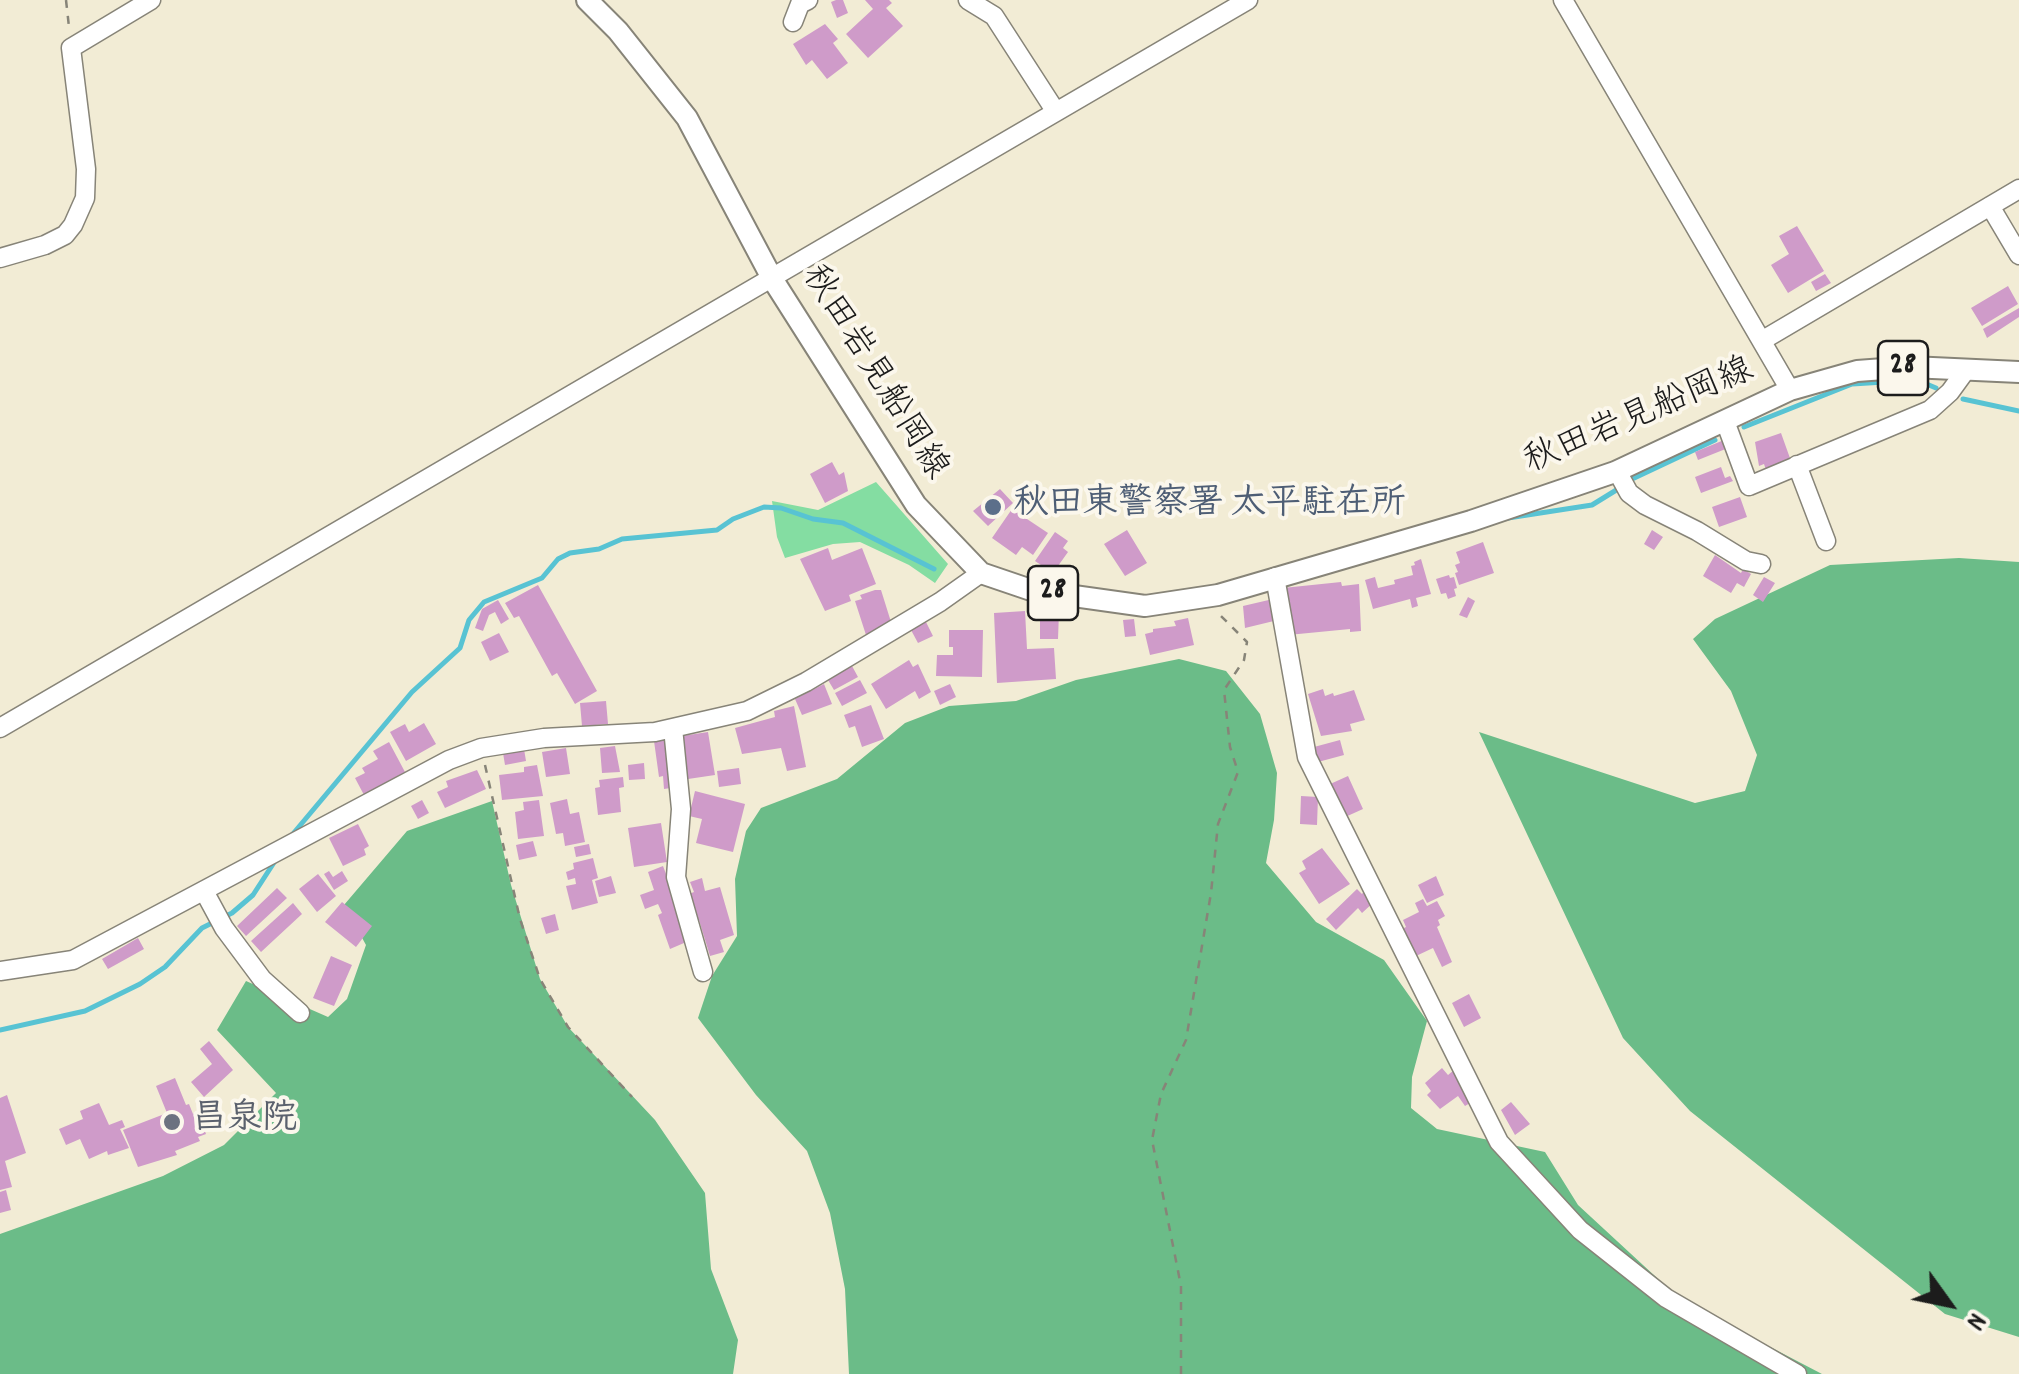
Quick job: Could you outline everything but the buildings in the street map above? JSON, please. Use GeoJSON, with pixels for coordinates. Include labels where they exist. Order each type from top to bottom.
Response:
{"type":"FeatureCollection","features":[{"type":"Feature","properties":{"kind":"main road","name":"秋田岩見船岡線"},"geometry":{"type":"LineString","coordinates":[[587,0],[618,31],[688,118],[773,280],[916,505],[980,573],[1031,590],[1144,606],[1203,597],[1471,522],[1617,471],[1790,390],[1858,371],[1911,368],[2019,372]]}},
{"type":"Feature","properties":{"kind":"street"},"geometry":{"type":"LineString","coordinates":[[0,258],[65,235],[85,198],[86,168],[71,48],[151,0]]}},
{"type":"Feature","properties":{"kind":"street"},"geometry":{"type":"LineString","coordinates":[[793,22],[800,4],[808,0]]}},
{"type":"Feature","properties":{"kind":"street"},"geometry":{"type":"LineString","coordinates":[[968,0],[994,16],[1056,112]]}},
{"type":"Feature","properties":{"kind":"street"},"geometry":{"type":"LineString","coordinates":[[0,728],[1248,0]]}},
{"type":"Feature","properties":{"kind":"street"},"geometry":{"type":"LineString","coordinates":[[1563,0],[1790,390]]}},
{"type":"Feature","properties":{"kind":"street"},"geometry":{"type":"LineString","coordinates":[[1762,340],[2019,188]]}},
{"type":"Feature","properties":{"kind":"street"},"geometry":{"type":"LineString","coordinates":[[1990,206],[2019,255]]}},
{"type":"Feature","properties":{"kind":"street"},"geometry":{"type":"LineString","coordinates":[[1725,420],[1749,486],[1930,410],[1966,370]]}},
{"type":"Feature","properties":{"kind":"street"},"geometry":{"type":"LineString","coordinates":[[1797,465],[1826,541]]}},
{"type":"Feature","properties":{"kind":"street"},"geometry":{"type":"LineString","coordinates":[[1617,471],[1629,493],[1646,506],[1746,561],[1762,564]]}},
{"type":"Feature","properties":{"kind":"street"},"geometry":{"type":"LineString","coordinates":[[0,970],[74,960],[449,760],[481,748],[544,738],[639,733],[747,711],[806,682],[940,602],[980,573]]}},
{"type":"Feature","properties":{"kind":"street"},"geometry":{"type":"LineString","coordinates":[[1275,577],[1307,757],[1500,1142],[1580,1230],[1666,1298],[1797,1374]]}},
{"type":"Feature","properties":{"kind":"street"},"geometry":{"type":"LineString","coordinates":[[673,728],[680,797],[676,877],[703,972]]}},
{"type":"Feature","properties":{"kind":"street"},"geometry":{"type":"LineString","coordinates":[[204,891],[224,928],[262,979],[300,1013]]}},
{"type":"Feature","properties":{"kind":"path"},"geometry":{"type":"LineString","coordinates":[[66,0],[71,48]]}},
{"type":"Feature","properties":{"kind":"path"},"geometry":{"type":"LineString","coordinates":[[1181,1374],[1180,1286],[1152,1140],[1161,1094],[1186,1040],[1211,892],[1218,824],[1238,772],[1230,747],[1224,690],[1244,660],[1247,642],[1203,597]]}},
{"type":"Feature","properties":{"kind":"path"},"geometry":{"type":"LineString","coordinates":[[481,748],[520,919],[540,980],[568,1027],[632,1098]]}},
{"type":"Feature","properties":{"kind":"green space"},"geometry":{"type":"Polygon","coordinates":[[[876,482],[948,564],[935,583],[909,565],[860,542],[833,544],[785,558],[777,537],[772,501],[818,510],[876,482]]]}},
{"type":"Feature","properties":{"kind":"green space"},"geometry":{"type":"Polygon","coordinates":[[[1959,558],[2019,562],[2019,1337],[1945,1314],[1690,1111],[1623,1038],[1479,732],[1695,803],[1745,791],[1757,755],[1731,691],[1693,639],[1715,619],[1830,565],[1959,558]]]}},
{"type":"Feature","properties":{"kind":"green space"},"geometry":{"type":"Polygon","coordinates":[[[1179,659],[1226,671],[1260,714],[1277,773],[1266,863],[1316,922],[1384,960],[1427,1021],[1412,1077],[1411,1108],[1437,1129],[1545,1152],[1578,1205],[1682,1301],[1822,1374],[849,1374],[845,1289],[830,1213],[807,1151],[756,1095],[698,1018],[712,976],[737,936],[735,879],[746,831],[761,808],[837,779],[905,723],[949,706],[1016,701],[1076,680],[1179,659]]]}},
{"type":"Feature","properties":{"kind":"green space"},"geometry":{"type":"Polygon","coordinates":[[[492,801],[511,885],[540,979],[568,1027],[655,1120],[705,1193],[711,1269],[738,1340],[733,1374],[0,1374],[0,1234],[163,1176],[224,1145],[276,1093],[217,1030],[246,981],[328,1017],[347,999],[366,945],[344,905],[407,831],[492,801]]]}},
{"type":"Feature","properties":{"kind":"waterway"},"geometry":{"type":"LineString","coordinates":[[1744,427],[1852,384],[1917,380],[1936,388]]}},
{"type":"Feature","properties":{"kind":"waterway"},"geometry":{"type":"LineString","coordinates":[[1963,399],[2019,411]]}},
{"type":"Feature","properties":{"kind":"waterway"},"geometry":{"type":"LineString","coordinates":[[1630,480],[1715,440]]}},
{"type":"Feature","properties":{"kind":"waterway"},"geometry":{"type":"LineString","coordinates":[[1508,518],[1592,505],[1618,489]]}},
{"type":"Feature","properties":{"kind":"waterway"},"geometry":{"type":"LineString","coordinates":[[292,835],[412,692],[460,648],[469,620],[484,602],[542,578],[558,559],[570,553],[599,549],[622,539],[717,530],[764,507],[843,523],[934,569]]}},
{"type":"Feature","properties":{"kind":"waterway"},"geometry":{"type":"LineString","coordinates":[[0,1030],[85,1011],[140,984],[165,967],[202,928],[232,913],[253,895],[275,861]]}},
{"type":"Feature","properties":{"kind":"place","name":"秋田東警察署 太平駐在所"},"geometry":{"type":"Point","coordinates":[993,507]}},
{"type":"Feature","properties":{"kind":"place","name":"昌泉院"},"geometry":{"type":"Point","coordinates":[172,1122]}}]}
